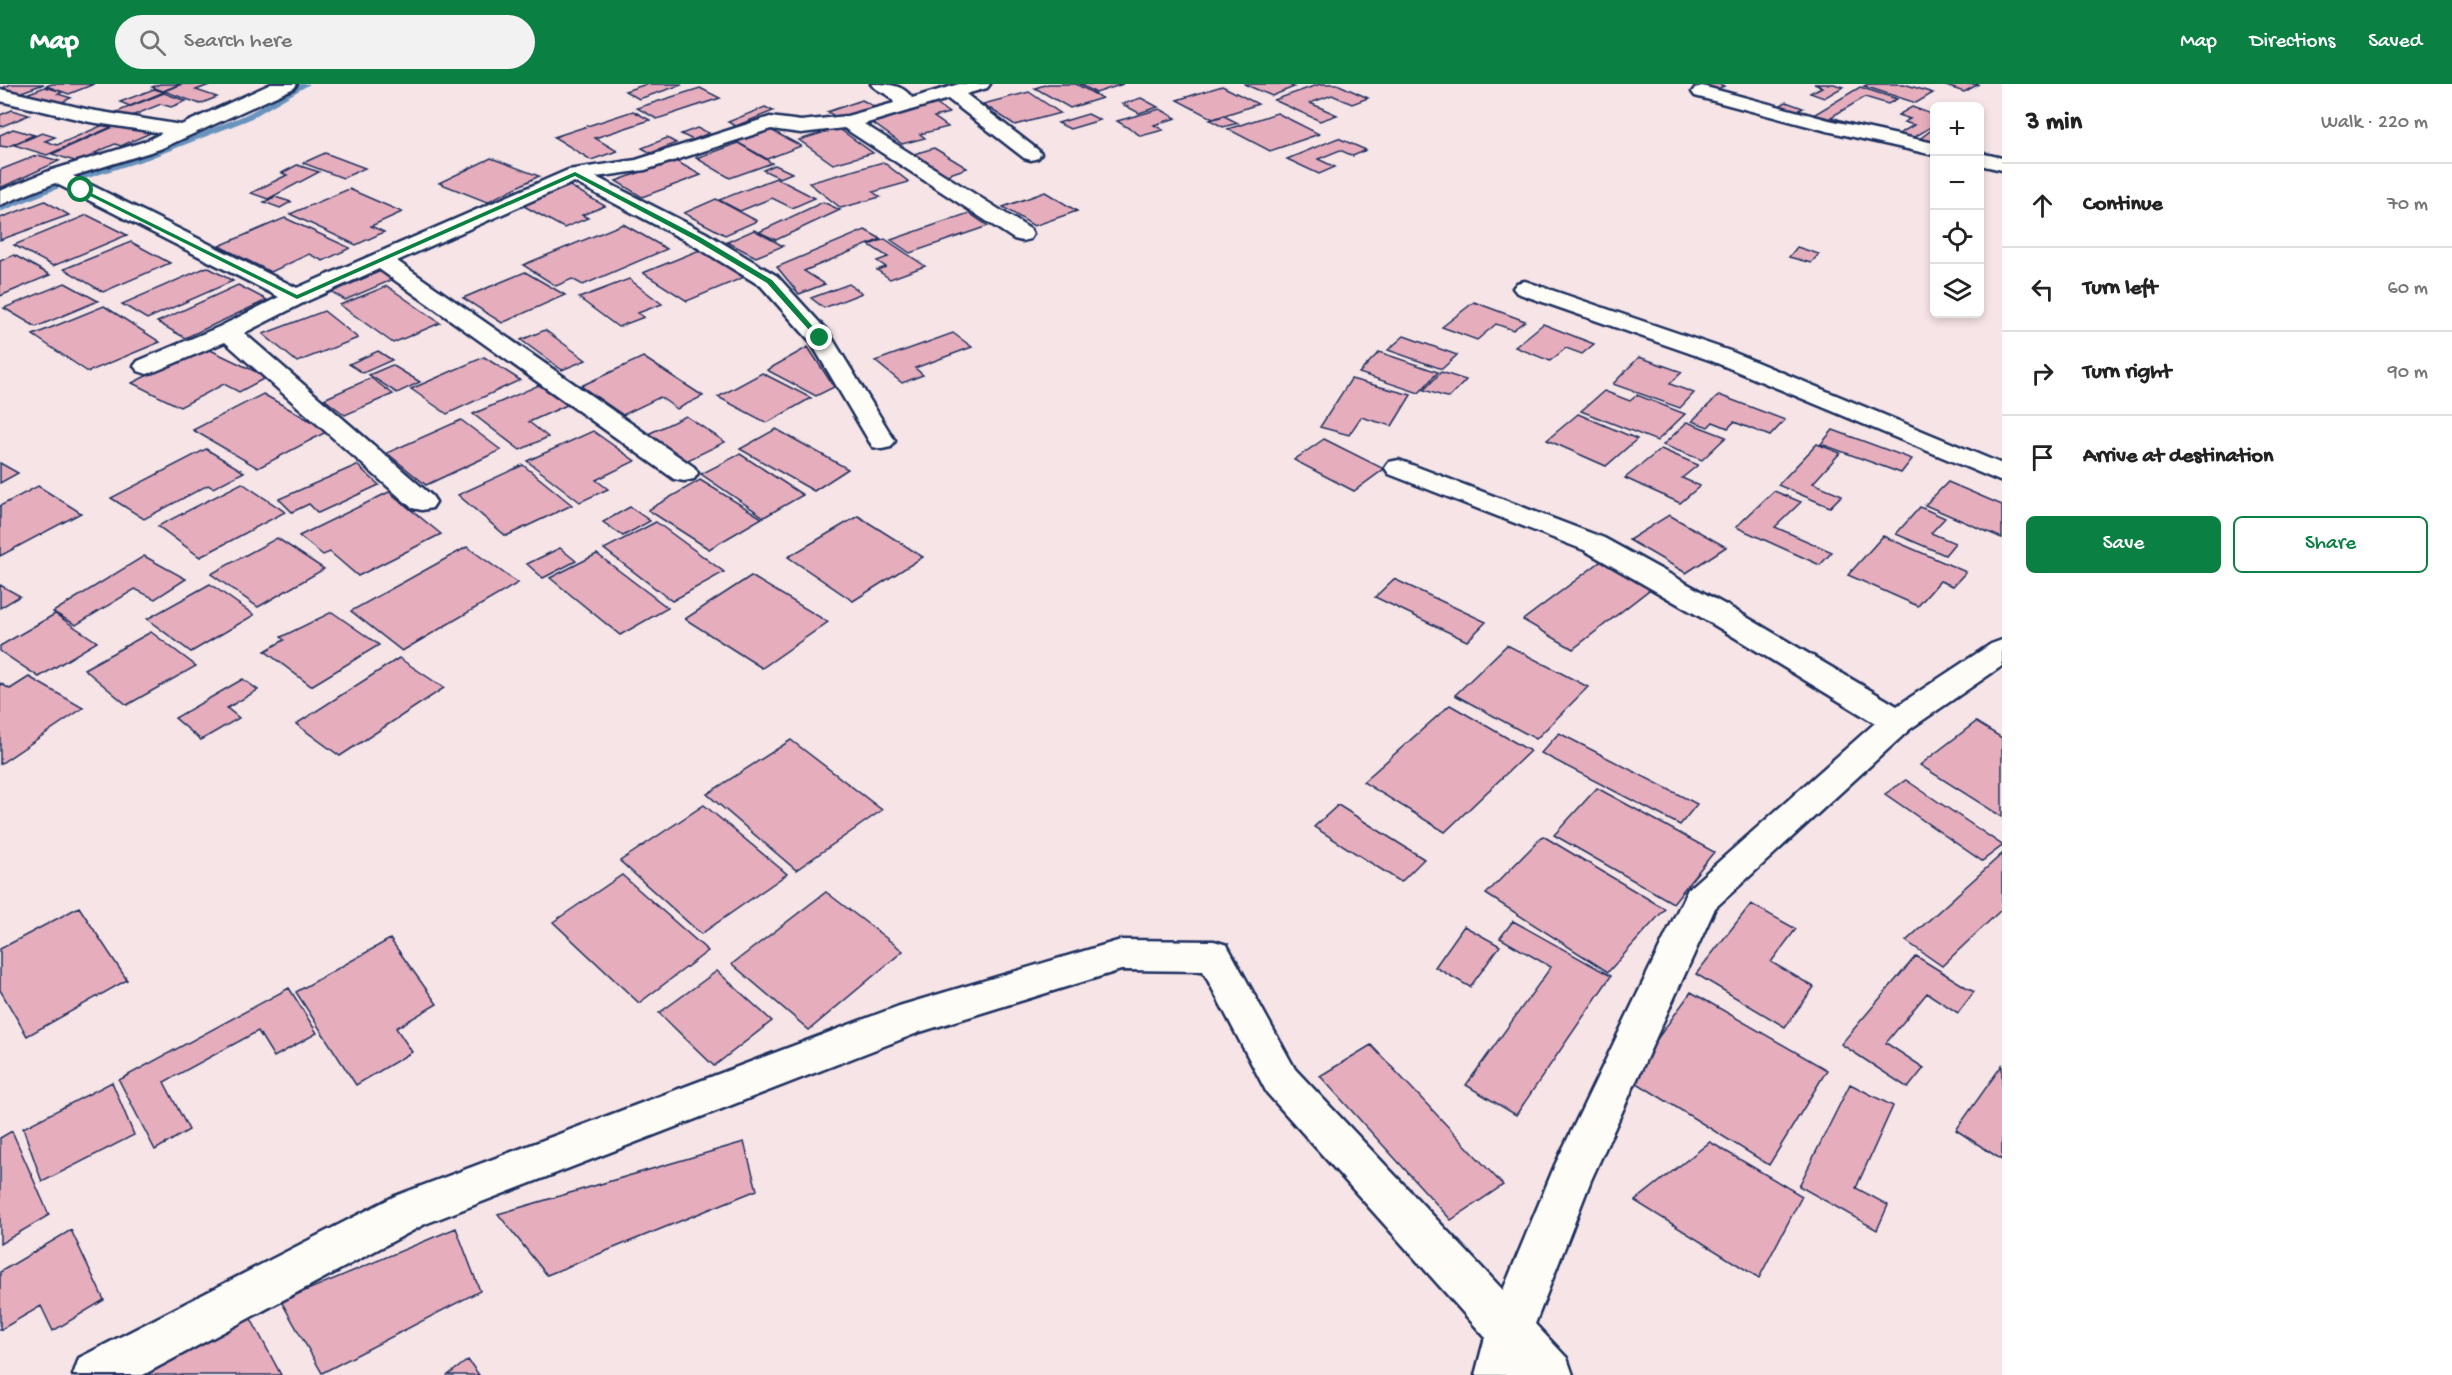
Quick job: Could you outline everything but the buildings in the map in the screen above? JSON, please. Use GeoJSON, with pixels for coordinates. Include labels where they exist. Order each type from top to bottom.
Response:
{"type":"FeatureCollection","features":[{"type":"Feature","properties":{"kind":"street"},"geometry":{"type":"LineString","coordinates":[[4,195],[56,175],[153,145],[287,84]]}},
{"type":"Feature","properties":{"kind":"street"},"geometry":{"type":"LineString","coordinates":[[881,84],[901,95],[905,105]]}},
{"type":"Feature","properties":{"kind":"street"},"geometry":{"type":"LineString","coordinates":[[147,366],[228,332],[297,297],[575,174],[638,166],[770,123],[801,127],[848,122],[980,84]]}},
{"type":"Feature","properties":{"kind":"street"},"geometry":{"type":"LineString","coordinates":[[1702,92],[1827,125],[1930,148]]}},
{"type":"Feature","properties":{"kind":"street"},"geometry":{"type":"LineString","coordinates":[[952,93],[1031,154]]}},
{"type":"Feature","properties":{"kind":"street"},"geometry":{"type":"LineString","coordinates":[[0,95],[90,116],[184,131]]}},
{"type":"Feature","properties":{"kind":"street"},"geometry":{"type":"LineString","coordinates":[[848,122],[1022,234]]}},
{"type":"Feature","properties":{"kind":"street"},"geometry":{"type":"LineString","coordinates":[[1984,160],[2002,164]]}},
{"type":"Feature","properties":{"kind":"street"},"geometry":{"type":"LineString","coordinates":[[575,174],[698,238],[769,281],[820,338],[882,441]]}},
{"type":"Feature","properties":{"kind":"street"},"geometry":{"type":"LineString","coordinates":[[56,175],[81,190],[297,297]]}},
{"type":"Feature","properties":{"kind":"street"},"geometry":{"type":"LineString","coordinates":[[382,261],[684,473]]}},
{"type":"Feature","properties":{"kind":"street"},"geometry":{"type":"LineString","coordinates":[[1525,288],[1721,356],[2002,474]]}},
{"type":"Feature","properties":{"kind":"street"},"geometry":{"type":"LineString","coordinates":[[228,332],[422,501]]}},
{"type":"Feature","properties":{"kind":"street"},"geometry":{"type":"LineString","coordinates":[[1399,468],[1594,544],[1722,616],[1898,721]]}},
{"type":"Feature","properties":{"kind":"street"},"geometry":{"type":"LineString","coordinates":[[1498,1375],[1509,1330],[1570,1179],[1701,899],[1898,721],[2002,651]]}},
{"type":"Feature","properties":{"kind":"street"},"geometry":{"type":"LineString","coordinates":[[96,1375],[410,1210],[914,1018],[1121,955],[1214,956],[1281,1081],[1550,1375]]}},
{"type":"Feature","properties":{"kind":"waterway"},"geometry":{"type":"LineString","coordinates":[[0,209],[66,182],[145,157],[245,118],[306,84]]}},
{"type":"Feature","properties":{"kind":"route"},"geometry":{"type":"LineString","coordinates":[[81,190],[297,297],[575,174],[698,238],[769,281],[820,338]]}}]}
